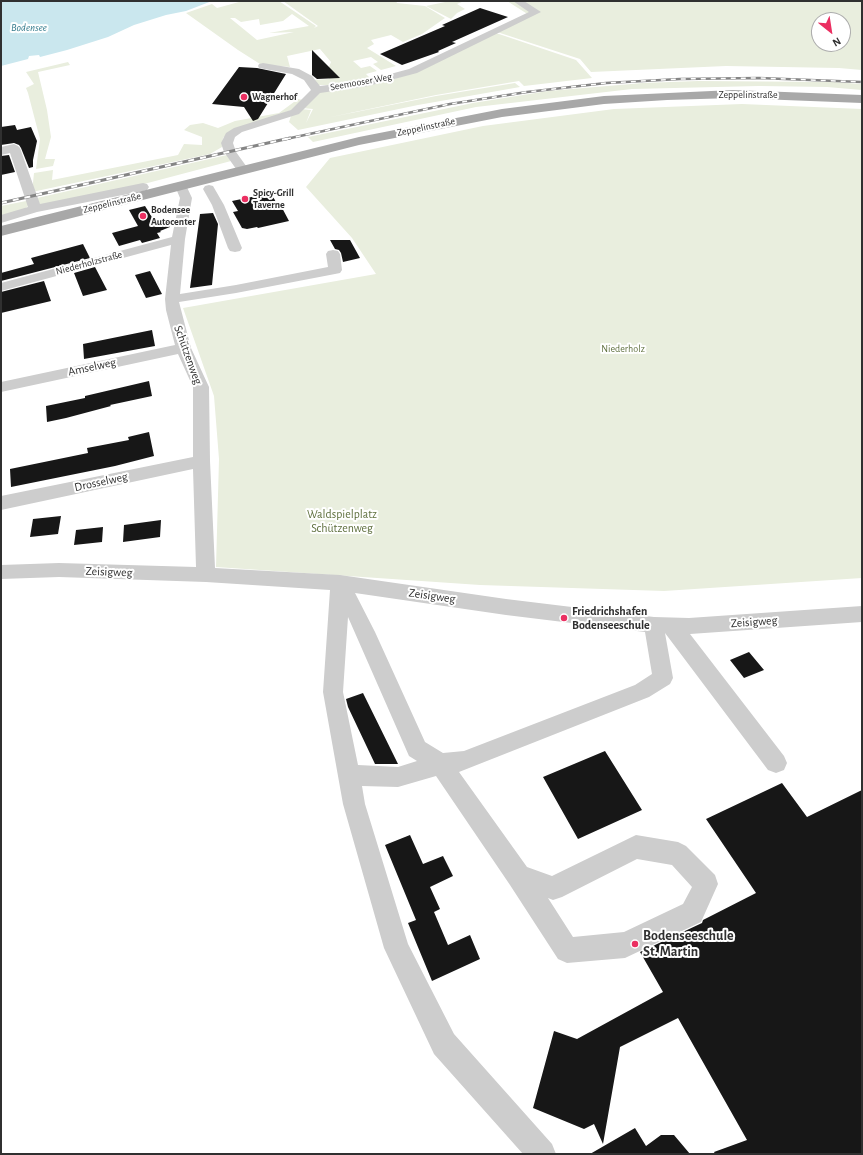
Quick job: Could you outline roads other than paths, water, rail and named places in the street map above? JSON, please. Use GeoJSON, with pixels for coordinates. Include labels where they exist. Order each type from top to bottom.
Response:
{"type":"FeatureCollection","features":[{"type":"Feature","properties":{"kind":"main road","name":"Zeppelinstraße"},"geometry":{"type":"LineString","coordinates":[[1,231],[243,170],[421,128],[502,113],[558,105],[628,99],[733,94],[862,99]]}},
{"type":"Feature","properties":{"kind":"street","name":"Seemooser Weg"},"geometry":{"type":"LineString","coordinates":[[243,170],[230,152],[227,143],[230,135],[238,130],[295,112],[316,90],[368,83],[413,71],[536,12],[518,1]]}},
{"type":"Feature","properties":{"kind":"street"},"geometry":{"type":"LineString","coordinates":[[262,66],[295,71],[308,78],[316,90]]}},
{"type":"Feature","properties":{"kind":"street"},"geometry":{"type":"LineString","coordinates":[[1,151],[14,148],[36,209]]}},
{"type":"Feature","properties":{"kind":"street","name":"Schützenweg"},"geometry":{"type":"LineString","coordinates":[[181,186],[186,198],[178,239],[172,299],[173,310],[183,348],[201,387],[201,461],[206,575]]}},
{"type":"Feature","properties":{"kind":"street"},"geometry":{"type":"LineString","coordinates":[[1,219],[36,209],[143,187]]}},
{"type":"Feature","properties":{"kind":"street"},"geometry":{"type":"LineString","coordinates":[[209,189],[218,205],[235,248]]}},
{"type":"Feature","properties":{"kind":"street","name":"Niederholzstraße"},"geometry":{"type":"LineString","coordinates":[[1,286],[178,239]]}},
{"type":"Feature","properties":{"kind":"street"},"geometry":{"type":"LineString","coordinates":[[172,299],[236,289],[335,270],[333,254]]}},
{"type":"Feature","properties":{"kind":"street","name":"Amselweg"},"geometry":{"type":"LineString","coordinates":[[1,387],[183,348]]}},
{"type":"Feature","properties":{"kind":"street","name":"Drosselweg"},"geometry":{"type":"LineString","coordinates":[[1,503],[201,461]]}},
{"type":"Feature","properties":{"kind":"street","name":"Zeisigweg"},"geometry":{"type":"LineString","coordinates":[[1,572],[59,570],[206,575],[340,584],[506,607],[671,625],[862,614]]}},
{"type":"Feature","properties":{"kind":"street"},"geometry":{"type":"LineString","coordinates":[[340,584],[365,632],[417,749],[441,764],[519,876],[567,950],[625,945],[692,914],[706,884],[678,854],[636,848],[553,888],[519,876]]}},
{"type":"Feature","properties":{"kind":"street"},"geometry":{"type":"LineString","coordinates":[[340,584],[334,692],[354,804],[397,948],[444,1044],[542,1154]]}},
{"type":"Feature","properties":{"kind":"street"},"geometry":{"type":"LineString","coordinates":[[349,776],[398,777],[441,764],[464,762],[642,691],[663,678],[671,625]]}},
{"type":"Feature","properties":{"kind":"street"},"geometry":{"type":"LineString","coordinates":[[671,625],[776,763]]}},
{"type":"Feature","properties":{"kind":"water","name":"Bodensee"},"geometry":{"type":"Polygon","coordinates":[[[1,1],[212,1],[186,11],[166,15],[134,25],[108,37],[67,50],[40,57],[39,55],[29,56],[28,59],[1,66],[1,1]]]}},
{"type":"Feature","properties":{"kind":"railway"},"geometry":{"type":"LineString","coordinates":[[286,139],[450,104],[527,92],[606,83],[680,79],[759,78],[862,82]]}},
{"type":"Feature","properties":{"kind":"railway"},"geometry":{"type":"LineString","coordinates":[[1,203],[290,138]]}},
{"type":"Feature","properties":{"kind":"place","name":"Wagnerhof"},"geometry":{"type":"Point","coordinates":[244,97]}},
{"type":"Feature","properties":{"kind":"place","name":"Spicy-Grill Taverne"},"geometry":{"type":"Point","coordinates":[245,199]}},
{"type":"Feature","properties":{"kind":"place","name":"Bodensee Autocenter"},"geometry":{"type":"Point","coordinates":[143,216]}},
{"type":"Feature","properties":{"kind":"place","name":"Friedrichshafen Bodenseeschule"},"geometry":{"type":"Point","coordinates":[564,618]}},
{"type":"Feature","properties":{"kind":"place","name":"Bodenseeschule St. Martin"},"geometry":{"type":"Point","coordinates":[635,944]}},
{"type":"Feature","properties":{"kind":"park label","name":"Niederholz"},"geometry":{"type":"Point","coordinates":[623,349]}},
{"type":"Feature","properties":{"kind":"park label","name":"Waldspielplatz Schützenweg"},"geometry":{"type":"Point","coordinates":[342,521]}}]}
